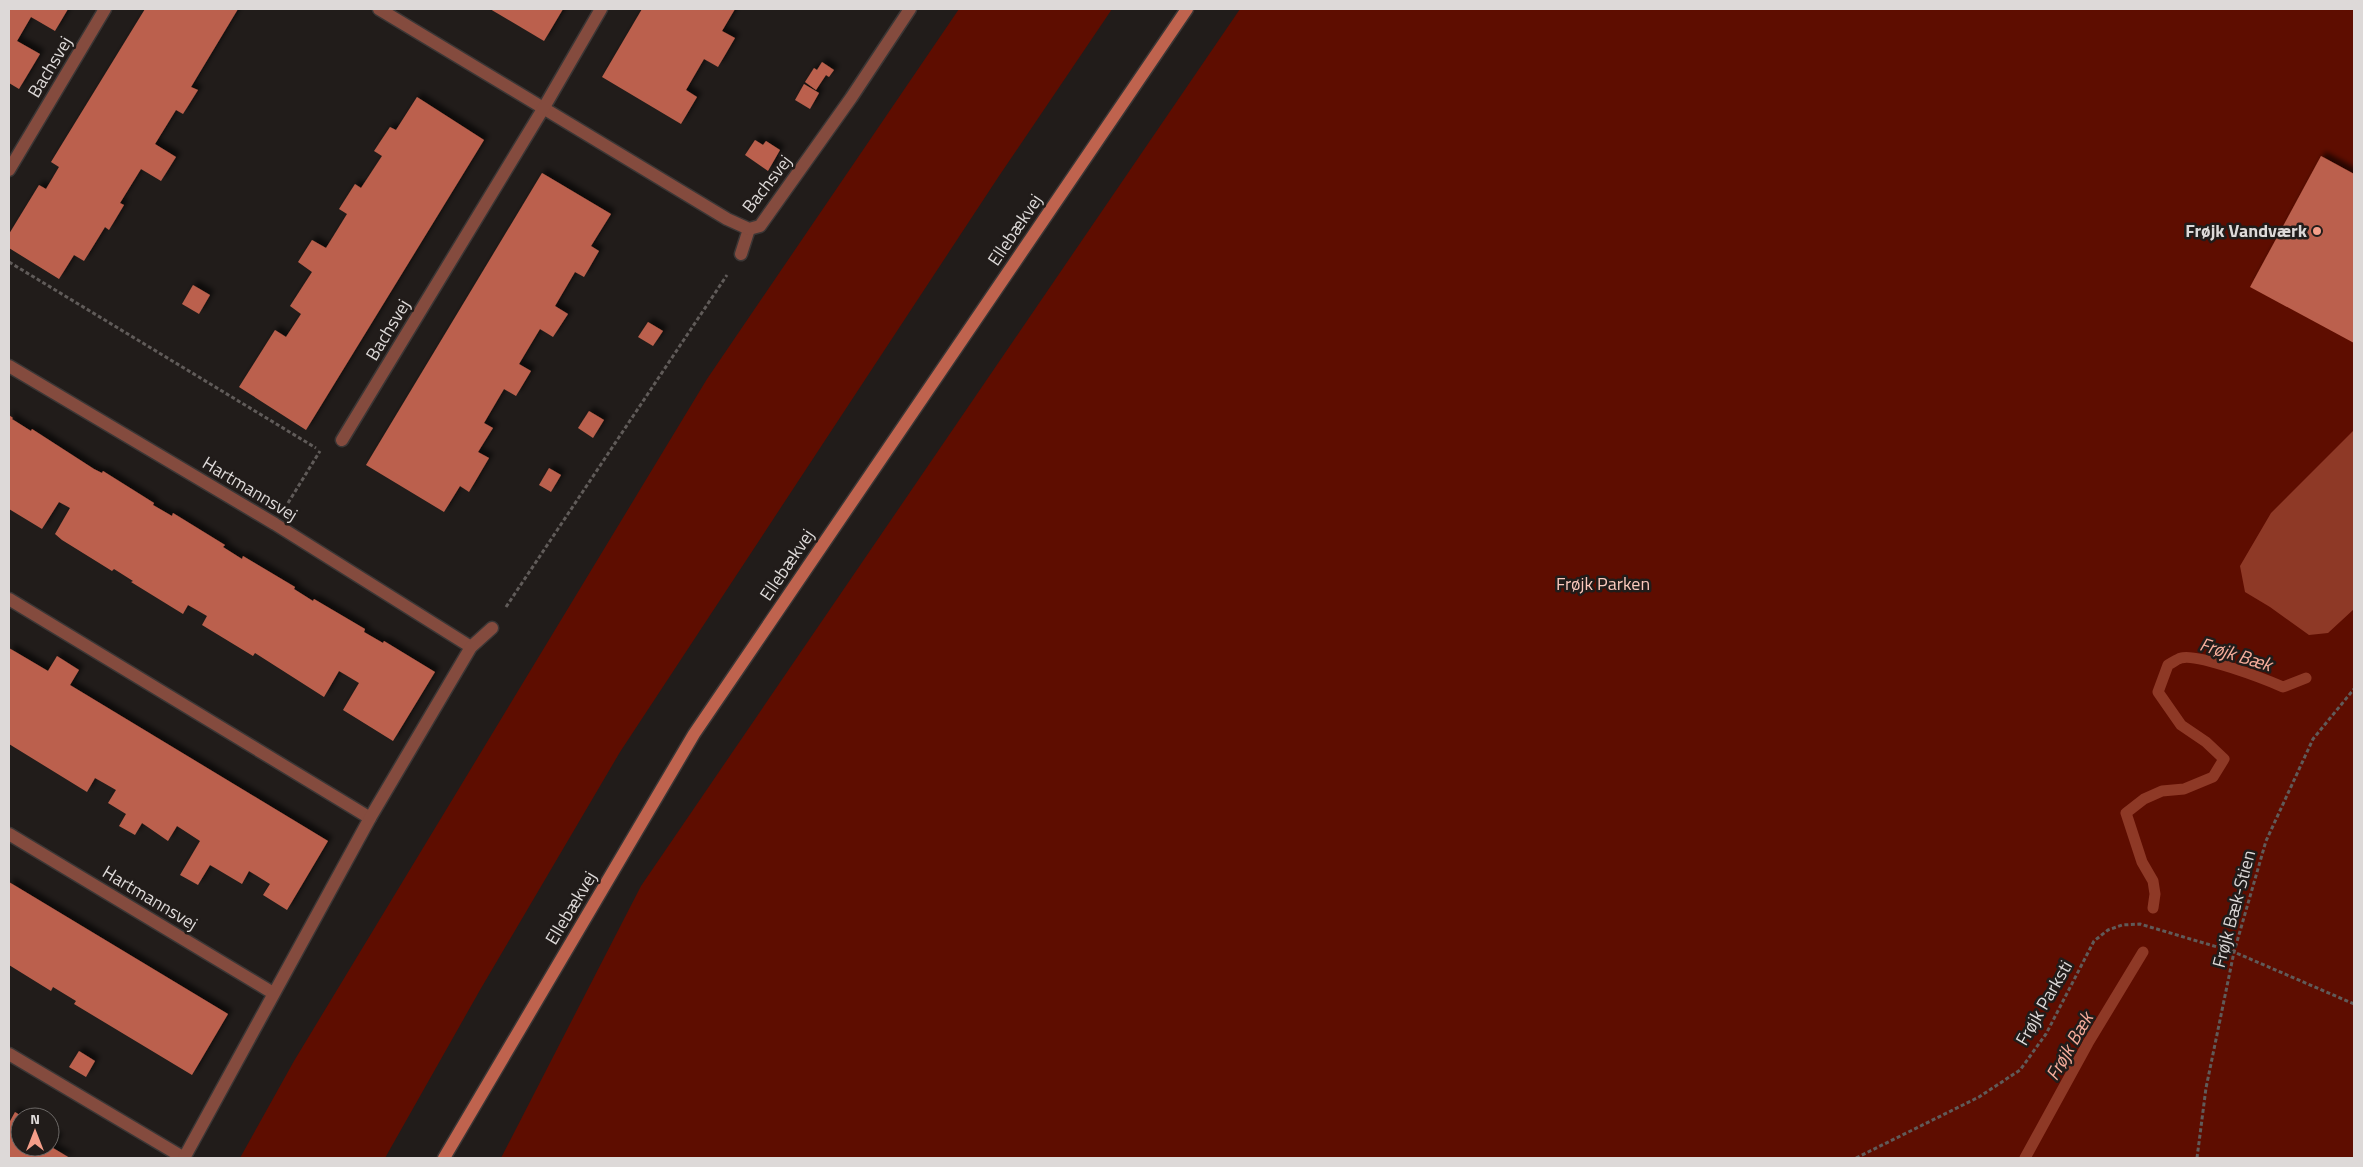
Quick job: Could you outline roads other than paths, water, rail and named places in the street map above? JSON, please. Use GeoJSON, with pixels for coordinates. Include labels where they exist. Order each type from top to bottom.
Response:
{"type":"FeatureCollection","features":[{"type":"Feature","properties":{"kind":"street","name":"Bachsvej"},"geometry":{"type":"LineString","coordinates":[[9,170],[105,9]]}},
{"type":"Feature","properties":{"kind":"street","name":"Bachsvej"},"geometry":{"type":"LineString","coordinates":[[378,9],[727,219],[749,229],[760,226],[910,9]]}},
{"type":"Feature","properties":{"kind":"street","name":"Bachsvej"},"geometry":{"type":"LineString","coordinates":[[342,440],[543,109],[601,9]]}},
{"type":"Feature","properties":{"kind":"street","name":"Ellebækvej"},"geometry":{"type":"LineString","coordinates":[[444,1158],[694,734],[1187,9]]}},
{"type":"Feature","properties":{"kind":"street"},"geometry":{"type":"LineString","coordinates":[[741,254],[749,229]]}},
{"type":"Feature","properties":{"kind":"street","name":"Hartmannsvej"},"geometry":{"type":"LineString","coordinates":[[9,366],[275,524],[471,647]]}},
{"type":"Feature","properties":{"kind":"street"},"geometry":{"type":"LineString","coordinates":[[9,599],[370,818]]}},
{"type":"Feature","properties":{"kind":"street"},"geometry":{"type":"LineString","coordinates":[[9,1054],[184,1158],[370,818],[471,647],[492,628]]}},
{"type":"Feature","properties":{"kind":"street","name":"Hartmannsvej"},"geometry":{"type":"LineString","coordinates":[[9,834],[273,993]]}},
{"type":"Feature","properties":{"kind":"waterway","name":"Frøjk Bæk"},"geometry":{"type":"LineString","coordinates":[[2153,908],[2155,894],[2153,881],[2142,862],[2126,813],[2144,799],[2162,791],[2184,789],[2213,777],[2224,759],[2206,742],[2181,725],[2158,692],[2168,665],[2181,658],[2201,659],[2262,678],[2283,687],[2306,678]]}},
{"type":"Feature","properties":{"kind":"waterway","name":"Frøjk Bæk"},"geometry":{"type":"LineString","coordinates":[[2025,1158],[2088,1043],[2143,952]]}},
{"type":"Feature","properties":{"kind":"place","name":"Frøjk Vandværk"},"geometry":{"type":"Point","coordinates":[2317,231]}},
{"type":"Feature","properties":{"kind":"park label","name":"Frøjk Parken"},"geometry":{"type":"Point","coordinates":[1603,584]}}]}
